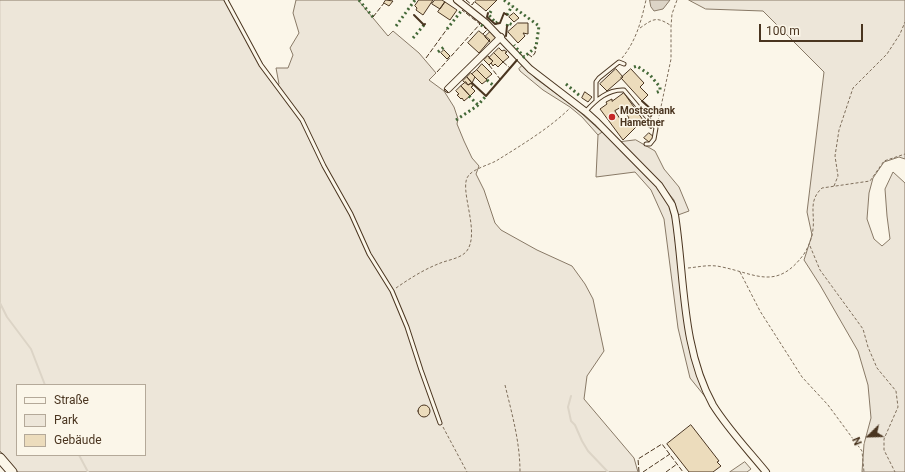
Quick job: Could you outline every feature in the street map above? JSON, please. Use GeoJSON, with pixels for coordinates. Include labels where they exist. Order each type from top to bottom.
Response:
{"type":"FeatureCollection","features":[{"type":"Feature","properties":{"kind":"street"},"geometry":{"type":"LineString","coordinates":[[457,0],[501,37],[530,69],[586,112],[651,176],[666,194],[675,214],[689,334],[695,364],[700,378],[722,418],[766,472]]}},
{"type":"Feature","properties":{"kind":"street"},"geometry":{"type":"LineString","coordinates":[[448,89],[501,37]]}},
{"type":"Feature","properties":{"kind":"street"},"geometry":{"type":"LineString","coordinates":[[0,458],[12,472]]}},
{"type":"Feature","properties":{"kind":"lane"},"geometry":{"type":"LineString","coordinates":[[226,0],[261,65],[302,120],[324,166],[351,214],[369,254],[392,290],[407,327],[423,378],[440,423]]}},
{"type":"Feature","properties":{"kind":"lane"},"geometry":{"type":"LineString","coordinates":[[596,100],[596,82],[599,78],[619,62],[624,64]]}},
{"type":"Feature","properties":{"kind":"lane"},"geometry":{"type":"LineString","coordinates":[[586,112],[596,100],[616,90],[624,90],[656,128],[654,139],[650,144],[646,144]]}},
{"type":"Feature","properties":{"kind":"path"},"geometry":{"type":"LineString","coordinates":[[619,62],[627,52],[640,28],[646,0]]}},
{"type":"Feature","properties":{"kind":"path"},"geometry":{"type":"LineString","coordinates":[[656,128],[671,59],[672,14],[677,0]]}},
{"type":"Feature","properties":{"kind":"path"},"geometry":{"type":"LineString","coordinates":[[640,28],[656,18],[671,26]]}},
{"type":"Feature","properties":{"kind":"path"},"geometry":{"type":"LineString","coordinates":[[834,186],[838,176],[836,156],[839,130],[853,88],[887,54],[900,34],[905,22]]}},
{"type":"Feature","properties":{"kind":"path"},"geometry":{"type":"LineString","coordinates":[[392,290],[423,271],[440,263],[459,257],[469,247],[471,239],[471,225],[466,181],[470,173],[487,166],[517,147],[569,110],[575,103]]}},
{"type":"Feature","properties":{"kind":"path"},"geometry":{"type":"LineString","coordinates":[[681,269],[720,266],[759,277],[772,277],[786,271],[798,262],[810,246],[813,228],[813,203],[816,194],[822,188],[870,181],[884,161],[905,154]]}},
{"type":"Feature","properties":{"kind":"path"},"geometry":{"type":"LineString","coordinates":[[810,246],[820,270],[863,329],[868,347],[877,368],[896,391],[898,407],[884,439],[884,450],[895,472]]}},
{"type":"Feature","properties":{"kind":"path"},"geometry":{"type":"LineString","coordinates":[[739,271],[760,311],[802,377],[828,405],[862,451],[864,472]]}},
{"type":"Feature","properties":{"kind":"path"},"geometry":{"type":"LineString","coordinates":[[505,385],[520,452],[520,472]]}},
{"type":"Feature","properties":{"kind":"path"},"geometry":{"type":"LineString","coordinates":[[440,423],[467,472]]}},
{"type":"Feature","properties":{"kind":"green space"},"geometry":{"type":"Polygon","coordinates":[[[0,0],[226,0],[258,60],[276,87],[279,84],[276,68],[288,68],[293,55],[290,48],[299,33],[293,13],[296,0],[358,0],[388,36],[393,31],[419,53],[436,73],[429,80],[444,91],[454,107],[458,119],[457,124],[464,141],[472,158],[479,166],[476,174],[484,190],[495,223],[501,230],[537,250],[572,266],[585,284],[593,299],[604,351],[587,376],[584,399],[634,458],[638,472],[18,472],[0,451],[0,0]]]}},
{"type":"Feature","properties":{"kind":"green space"},"geometry":{"type":"Polygon","coordinates":[[[689,0],[905,0],[905,159],[899,157],[884,162],[873,178],[869,193],[867,219],[874,239],[882,246],[890,239],[885,189],[893,172],[905,183],[905,472],[862,472],[864,444],[871,418],[868,385],[858,351],[804,260],[812,235],[807,212],[824,72],[763,11],[706,9],[689,0]]]}},
{"type":"Feature","properties":{"kind":"green space"},"geometry":{"type":"Polygon","coordinates":[[[602,132],[658,186],[669,204],[673,221],[689,348],[696,373],[711,404],[690,378],[678,328],[664,219],[651,190],[635,172],[596,177],[598,135],[602,132]]]}},
{"type":"Feature","properties":{"kind":"green space"},"geometry":{"type":"Polygon","coordinates":[[[636,140],[655,151],[664,169],[679,187],[689,211],[678,215],[674,200],[662,185],[620,142],[636,140]]]}},
{"type":"Feature","properties":{"kind":"shaded area"},"geometry":{"type":"Polygon","coordinates":[[[650,0],[670,0],[663,9],[654,11],[651,7],[650,0]]]}},
{"type":"Feature","properties":{"kind":"shaded area"},"geometry":{"type":"Polygon","coordinates":[[[523,65],[535,78],[573,106],[602,132],[598,135],[582,117],[570,107],[543,90],[520,71],[519,69],[523,65]]]}},
{"type":"Feature","properties":{"kind":"shaded area"},"geometry":{"type":"Polygon","coordinates":[[[745,462],[751,469],[747,472],[730,472],[745,462]]]}},
{"type":"Feature","properties":{"kind":"building"},"geometry":{"type":"Polygon","coordinates":[[[386,0],[393,1],[389,6],[384,3],[386,0]]]}},
{"type":"Feature","properties":{"kind":"building"},"geometry":{"type":"Polygon","coordinates":[[[419,0],[433,0],[423,15],[416,10],[417,8],[415,6],[419,0]]]}},
{"type":"Feature","properties":{"kind":"building"},"geometry":{"type":"Polygon","coordinates":[[[435,0],[442,0],[445,2],[440,9],[432,4],[435,0]]]}},
{"type":"Feature","properties":{"kind":"building"},"geometry":{"type":"Polygon","coordinates":[[[477,0],[497,0],[486,11],[475,2],[477,0]]]}},
{"type":"Feature","properties":{"kind":"building"},"geometry":{"type":"Polygon","coordinates":[[[445,2],[457,10],[450,20],[438,12],[445,2]]]}},
{"type":"Feature","properties":{"kind":"building"},"geometry":{"type":"Polygon","coordinates":[[[514,13],[519,18],[514,22],[509,17],[514,13]]]}},
{"type":"Feature","properties":{"kind":"building"},"geometry":{"type":"Polygon","coordinates":[[[518,23],[528,23],[528,34],[523,33],[525,36],[518,43],[508,32],[518,23]]]}},
{"type":"Feature","properties":{"kind":"building"},"geometry":{"type":"Polygon","coordinates":[[[479,31],[490,40],[479,53],[468,43],[479,31]]]}},
{"type":"Feature","properties":{"kind":"building"},"geometry":{"type":"Polygon","coordinates":[[[490,32],[496,38],[491,43],[485,37],[490,32]]]}},
{"type":"Feature","properties":{"kind":"building"},"geometry":{"type":"Polygon","coordinates":[[[499,48],[502,51],[504,50],[507,52],[505,53],[509,57],[503,62],[494,53],[499,48]]]}},
{"type":"Feature","properties":{"kind":"building"},"geometry":{"type":"Polygon","coordinates":[[[444,50],[450,56],[447,59],[441,53],[444,50]]]}},
{"type":"Feature","properties":{"kind":"building"},"geometry":{"type":"Polygon","coordinates":[[[494,53],[503,62],[498,67],[495,64],[493,66],[491,63],[493,61],[489,58],[494,53]]]}},
{"type":"Feature","properties":{"kind":"building"},"geometry":{"type":"Polygon","coordinates":[[[488,56],[493,61],[489,65],[484,60],[488,56]]]}},
{"type":"Feature","properties":{"kind":"building"},"geometry":{"type":"Polygon","coordinates":[[[482,64],[492,74],[486,79],[477,70],[482,64]]]}},
{"type":"Feature","properties":{"kind":"building"},"geometry":{"type":"Polygon","coordinates":[[[616,69],[623,77],[607,91],[600,84],[616,69]]]}},
{"type":"Feature","properties":{"kind":"building"},"geometry":{"type":"Polygon","coordinates":[[[631,69],[644,83],[640,87],[648,95],[642,101],[621,78],[631,69]]]}},
{"type":"Feature","properties":{"kind":"building"},"geometry":{"type":"Polygon","coordinates":[[[477,70],[487,80],[482,84],[472,74],[477,70]]]}},
{"type":"Feature","properties":{"kind":"building"},"geometry":{"type":"Polygon","coordinates":[[[471,73],[475,77],[472,83],[467,77],[471,73]]]}},
{"type":"Feature","properties":{"kind":"building"},"geometry":{"type":"Polygon","coordinates":[[[467,77],[472,83],[468,85],[463,81],[467,77]]]}},
{"type":"Feature","properties":{"kind":"building"},"geometry":{"type":"Polygon","coordinates":[[[466,82],[468,85],[471,83],[473,86],[471,87],[475,91],[470,96],[461,86],[466,82]]]}},
{"type":"Feature","properties":{"kind":"building"},"geometry":{"type":"Polygon","coordinates":[[[461,86],[470,96],[464,101],[457,95],[459,94],[456,91],[461,86]]]}},
{"type":"Feature","properties":{"kind":"building"},"geometry":{"type":"Polygon","coordinates":[[[585,92],[592,97],[588,102],[582,98],[585,92]]]}},
{"type":"Feature","properties":{"kind":"building"},"geometry":{"type":"Polygon","coordinates":[[[624,93],[643,120],[623,140],[600,109],[607,104],[606,102],[612,99],[612,101],[624,93]],[[622,107],[615,111],[624,125],[629,118],[622,107]]]}},
{"type":"Feature","properties":{"kind":"building"},"geometry":{"type":"Polygon","coordinates":[[[649,133],[654,137],[649,142],[644,138],[649,133]]]}},
{"type":"Feature","properties":{"kind":"building"},"geometry":{"type":"Polygon","coordinates":[[[422,405],[426,405],[430,411],[426,417],[422,417],[418,413],[418,409],[422,405]]]}},
{"type":"Feature","properties":{"kind":"building"},"geometry":{"type":"Polygon","coordinates":[[[691,425],[719,461],[717,462],[721,466],[713,472],[689,472],[667,444],[691,425]]]}},
{"type":"Feature","properties":{"kind":"waterway"},"geometry":{"type":"LineString","coordinates":[[0,303],[7,317],[31,349],[45,384]]}},
{"type":"Feature","properties":{"kind":"waterway"},"geometry":{"type":"LineString","coordinates":[[571,396],[568,407],[571,421],[575,425],[588,451],[608,472]]}},
{"type":"Feature","properties":{"kind":"waterway"},"geometry":{"type":"LineString","coordinates":[[80,456],[88,472]]}},
{"type":"Feature","properties":{"kind":"hedge"},"geometry":{"type":"LineString","coordinates":[[359,0],[373,17]]}},
{"type":"Feature","properties":{"kind":"hedge"},"geometry":{"type":"LineString","coordinates":[[396,26],[415,0]]}},
{"type":"Feature","properties":{"kind":"hedge"},"geometry":{"type":"LineString","coordinates":[[504,0],[539,26],[536,47],[524,57],[514,45]]}},
{"type":"Feature","properties":{"kind":"hedge"},"geometry":{"type":"LineString","coordinates":[[507,15],[512,6]]}},
{"type":"Feature","properties":{"kind":"hedge"},"geometry":{"type":"LineString","coordinates":[[447,29],[462,10]]}},
{"type":"Feature","properties":{"kind":"hedge"},"geometry":{"type":"LineString","coordinates":[[491,11],[489,15],[496,23],[499,21]]}},
{"type":"Feature","properties":{"kind":"hedge"},"geometry":{"type":"LineString","coordinates":[[507,26],[508,23],[513,25]]}},
{"type":"Feature","properties":{"kind":"hedge"},"geometry":{"type":"LineString","coordinates":[[413,38],[424,25]]}},
{"type":"Feature","properties":{"kind":"hedge"},"geometry":{"type":"LineString","coordinates":[[438,52],[444,47]]}},
{"type":"Feature","properties":{"kind":"hedge"},"geometry":{"type":"LineString","coordinates":[[634,67],[637,66],[650,75],[660,87],[660,91],[655,93]]}},
{"type":"Feature","properties":{"kind":"hedge"},"geometry":{"type":"LineString","coordinates":[[487,80],[494,86]]}},
{"type":"Feature","properties":{"kind":"hedge"},"geometry":{"type":"LineString","coordinates":[[566,84],[580,96]]}},
{"type":"Feature","properties":{"kind":"hedge"},"geometry":{"type":"LineString","coordinates":[[469,96],[478,105]]}},
{"type":"Feature","properties":{"kind":"hedge"},"geometry":{"type":"LineString","coordinates":[[456,120],[477,106],[486,96]]}},
{"type":"Feature","properties":{"kind":"fence"},"geometry":{"type":"LineString","coordinates":[[466,0],[472,5],[474,2]]}},
{"type":"Feature","properties":{"kind":"fence"},"geometry":{"type":"LineString","coordinates":[[373,17],[384,3]]}},
{"type":"Feature","properties":{"kind":"fence"},"geometry":{"type":"LineString","coordinates":[[437,72],[480,24],[462,10]]}},
{"type":"Feature","properties":{"kind":"fence"},"geometry":{"type":"LineString","coordinates":[[483,34],[487,30],[484,27]]}},
{"type":"Feature","properties":{"kind":"fence"},"geometry":{"type":"LineString","coordinates":[[426,58],[447,29]]}},
{"type":"Feature","properties":{"kind":"fence"},"geometry":{"type":"LineString","coordinates":[[528,54],[532,57],[535,53],[536,47]]}},
{"type":"Feature","properties":{"kind":"fence"},"geometry":{"type":"LineString","coordinates":[[503,62],[510,68]]}},
{"type":"Feature","properties":{"kind":"fence"},"geometry":{"type":"LineString","coordinates":[[489,65],[500,79]]}},
{"type":"Feature","properties":{"kind":"fence"},"geometry":{"type":"LineString","coordinates":[[445,89],[450,94]]}},
{"type":"Feature","properties":{"kind":"fence"},"geometry":{"type":"LineString","coordinates":[[639,472],[638,459],[662,444],[683,472]]}},
{"type":"Feature","properties":{"kind":"fence"},"geometry":{"type":"LineString","coordinates":[[643,472],[670,454]]}},
{"type":"Feature","properties":{"kind":"fence"},"geometry":{"type":"LineString","coordinates":[[666,472],[677,464]]}},
{"type":"Feature","properties":{"kind":"wall"},"geometry":{"type":"LineString","coordinates":[[488,13],[487,17],[495,24],[500,23],[504,13],[507,15]]}},
{"type":"Feature","properties":{"kind":"wall"},"geometry":{"type":"LineString","coordinates":[[414,15],[424,25],[425,24]]}},
{"type":"Feature","properties":{"kind":"wall"},"geometry":{"type":"LineString","coordinates":[[506,36],[507,26]]}},
{"type":"Feature","properties":{"kind":"wall"},"geometry":{"type":"LineString","coordinates":[[472,83],[486,96],[517,60]]}},
{"type":"Feature","properties":{"kind":"wall"},"geometry":{"type":"LineString","coordinates":[[642,101],[653,111],[651,116]]}},
{"type":"Feature","properties":{"kind":"wall"},"geometry":{"type":"LineString","coordinates":[[642,121],[651,128]]}},
{"type":"Feature","properties":{"kind":"place","name":"Mostschank Hametner"},"geometry":{"type":"Point","coordinates":[612,117]}}]}
